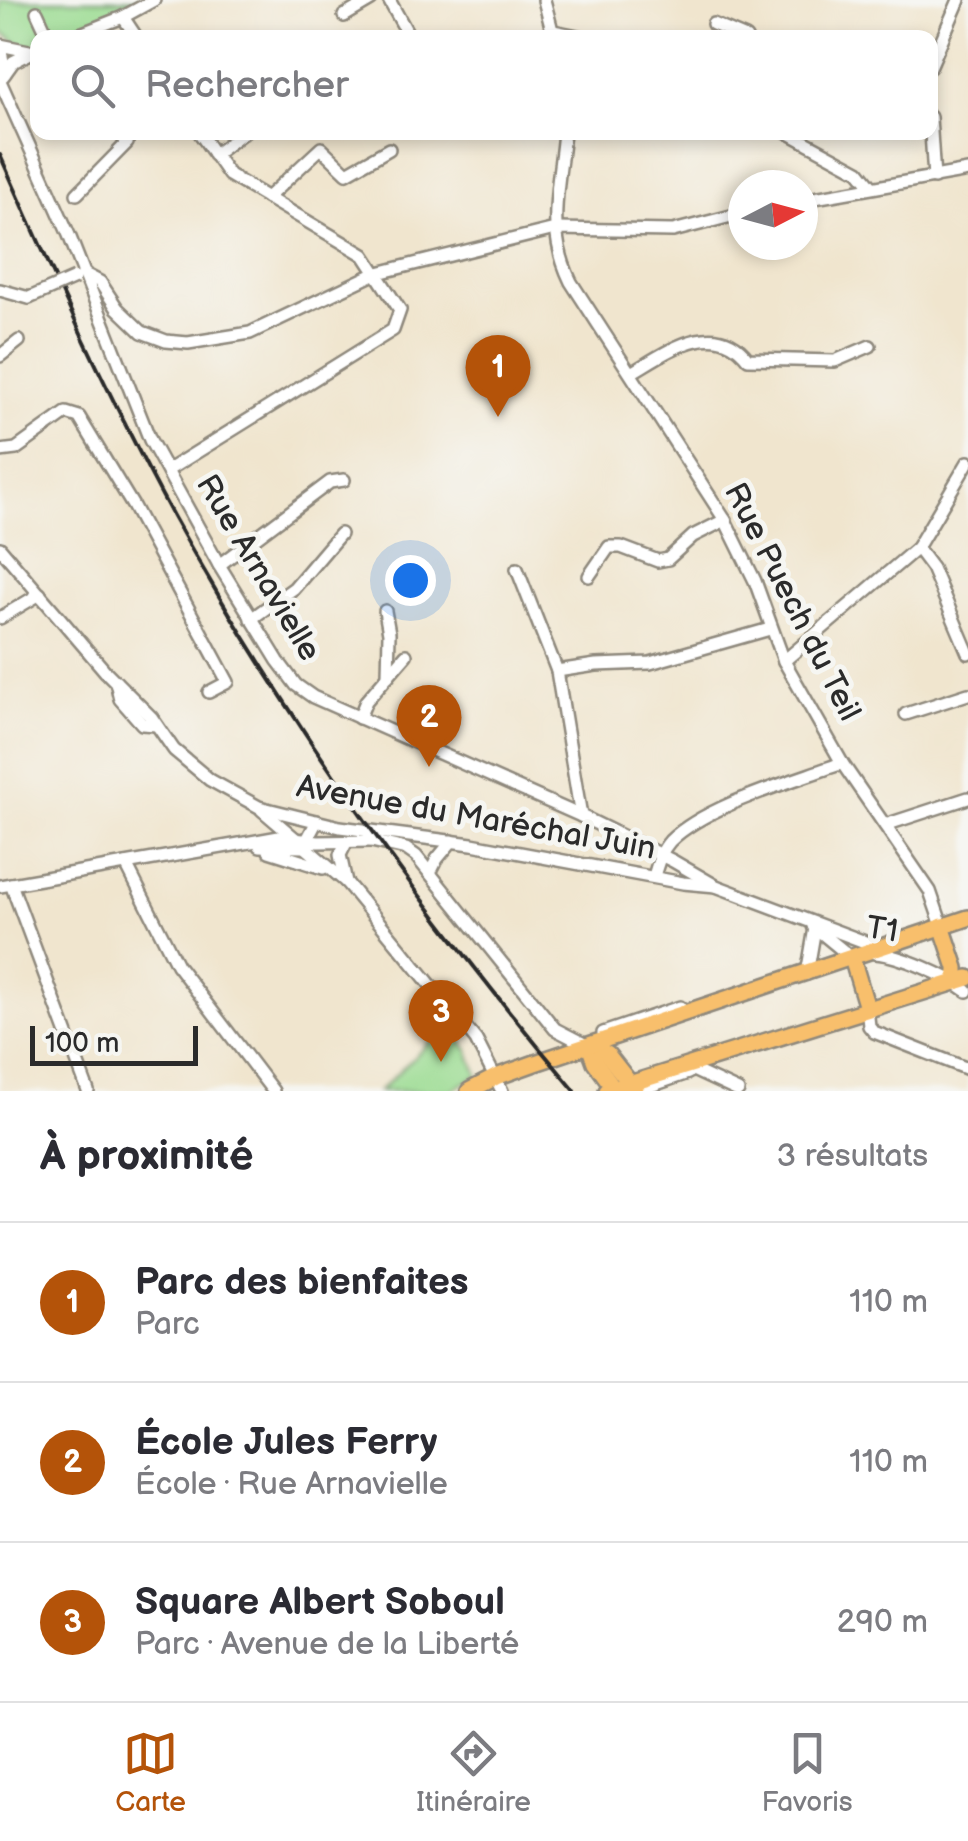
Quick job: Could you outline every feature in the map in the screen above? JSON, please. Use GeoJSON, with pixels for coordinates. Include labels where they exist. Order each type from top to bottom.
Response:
{"type":"FeatureCollection","features":[{"type":"Feature","properties":{"kind":"main road"},"geometry":{"type":"LineString","coordinates":[[470,1091],[848,955],[875,950],[968,918]]}},
{"type":"Feature","properties":{"kind":"main road"},"geometry":{"type":"LineString","coordinates":[[581,1048],[606,1054],[623,1090],[962,986],[942,926]]}},
{"type":"Feature","properties":{"kind":"main road"},"geometry":{"type":"LineString","coordinates":[[848,955],[868,1012]]}},
{"type":"Feature","properties":{"kind":"street"},"geometry":{"type":"LineString","coordinates":[[90,30],[154,0]]}},
{"type":"Feature","properties":{"kind":"street"},"geometry":{"type":"LineString","coordinates":[[344,16],[372,0]]}},
{"type":"Feature","properties":{"kind":"street"},"geometry":{"type":"LineString","coordinates":[[389,0],[406,30]]}},
{"type":"Feature","properties":{"kind":"street"},"geometry":{"type":"LineString","coordinates":[[544,0],[553,30]]}},
{"type":"Feature","properties":{"kind":"street"},"geometry":{"type":"LineString","coordinates":[[938,49],[959,0]]}},
{"type":"Feature","properties":{"kind":"street"},"geometry":{"type":"LineString","coordinates":[[37,12],[45,30]]}},
{"type":"Feature","properties":{"kind":"street"},"geometry":{"type":"LineString","coordinates":[[123,17],[132,30]]}},
{"type":"Feature","properties":{"kind":"street"},"geometry":{"type":"LineString","coordinates":[[713,24],[727,30]]}},
{"type":"Feature","properties":{"kind":"street"},"geometry":{"type":"LineString","coordinates":[[0,44],[30,49]]}},
{"type":"Feature","properties":{"kind":"street","name":"Rue Arnavielle"},"geometry":{"type":"LineString","coordinates":[[0,44],[2,78],[79,275],[150,440],[218,565],[278,662],[303,691],[661,854],[716,886]]}},
{"type":"Feature","properties":{"kind":"street"},"geometry":{"type":"LineString","coordinates":[[2,78],[13,62],[30,52]]}},
{"type":"Feature","properties":{"kind":"street"},"geometry":{"type":"LineString","coordinates":[[77,194],[127,143],[125,140]]}},
{"type":"Feature","properties":{"kind":"street"},"geometry":{"type":"LineString","coordinates":[[168,470],[393,330],[400,310],[364,255],[229,175],[204,140]]}},
{"type":"Feature","properties":{"kind":"street"},"geometry":{"type":"LineString","coordinates":[[214,155],[234,140]]}},
{"type":"Feature","properties":{"kind":"street","name":"Rue Puech du Teil"},"geometry":{"type":"LineString","coordinates":[[563,140],[555,229],[558,255],[571,282],[725,520],[755,581],[784,661],[842,762],[930,891],[942,926]]}},
{"type":"Feature","properties":{"kind":"street"},"geometry":{"type":"LineString","coordinates":[[802,140],[860,170],[872,187]]}},
{"type":"Feature","properties":{"kind":"street"},"geometry":{"type":"LineString","coordinates":[[932,140],[934,178]]}},
{"type":"Feature","properties":{"kind":"street"},"geometry":{"type":"LineString","coordinates":[[268,198],[321,148],[347,173],[389,149]]}},
{"type":"Feature","properties":{"kind":"street"},"geometry":{"type":"LineString","coordinates":[[818,197],[968,171]]}},
{"type":"Feature","properties":{"kind":"street"},"geometry":{"type":"LineString","coordinates":[[0,290],[29,298],[79,275],[100,282],[117,308],[142,332],[166,341],[188,343],[250,332],[378,274],[555,229],[673,231],[728,217]]}},
{"type":"Feature","properties":{"kind":"street"},"geometry":{"type":"LineString","coordinates":[[631,373],[680,344],[712,338],[737,344],[748,359],[835,361],[870,346]]}},
{"type":"Feature","properties":{"kind":"street"},"geometry":{"type":"LineString","coordinates":[[0,356],[19,341]]}},
{"type":"Feature","properties":{"kind":"street"},"geometry":{"type":"LineString","coordinates":[[0,451],[16,450],[66,414],[79,417],[133,506],[228,682],[208,692]]}},
{"type":"Feature","properties":{"kind":"street"},"geometry":{"type":"LineString","coordinates":[[784,661],[916,548],[968,462]]}},
{"type":"Feature","properties":{"kind":"street"},"geometry":{"type":"LineString","coordinates":[[218,565],[330,482],[344,480]]}},
{"type":"Feature","properties":{"kind":"street"},"geometry":{"type":"LineString","coordinates":[[589,576],[610,548],[621,547],[658,561],[668,559],[693,536],[725,520]]}},
{"type":"Feature","properties":{"kind":"street"},"geometry":{"type":"LineString","coordinates":[[251,619],[294,588],[340,534]]}},
{"type":"Feature","properties":{"kind":"street","name":"Avenue du Maréchal Juin"},"geometry":{"type":"LineString","coordinates":[[0,548],[174,750],[210,780],[259,807],[317,821],[716,886],[875,950]]}},
{"type":"Feature","properties":{"kind":"street"},"geometry":{"type":"LineString","coordinates":[[916,548],[932,568],[968,652]]}},
{"type":"Feature","properties":{"kind":"street"},"geometry":{"type":"LineString","coordinates":[[517,568],[557,671],[580,816]]}},
{"type":"Feature","properties":{"kind":"street"},"geometry":{"type":"LineString","coordinates":[[0,618],[40,594]]}},
{"type":"Feature","properties":{"kind":"street"},"geometry":{"type":"LineString","coordinates":[[385,611],[388,676]]}},
{"type":"Feature","properties":{"kind":"street"},"geometry":{"type":"LineString","coordinates":[[557,671],[596,665],[650,664],[770,629]]}},
{"type":"Feature","properties":{"kind":"street"},"geometry":{"type":"LineString","coordinates":[[359,718],[366,701],[406,655]]}},
{"type":"Feature","properties":{"kind":"street"},"geometry":{"type":"LineString","coordinates":[[906,714],[968,694]]}},
{"type":"Feature","properties":{"kind":"street"},"geometry":{"type":"LineString","coordinates":[[654,876],[661,854],[683,830],[738,802],[842,762]]}},
{"type":"Feature","properties":{"kind":"street"},"geometry":{"type":"LineString","coordinates":[[885,825],[968,798]]}},
{"type":"Feature","properties":{"kind":"street"},"geometry":{"type":"LineString","coordinates":[[259,807],[346,882],[476,1040],[498,1082]]}},
{"type":"Feature","properties":{"kind":"street"},"geometry":{"type":"LineString","coordinates":[[302,842],[317,821],[334,831],[406,849],[430,873],[555,1030],[581,1048]]}},
{"type":"Feature","properties":{"kind":"street"},"geometry":{"type":"LineString","coordinates":[[88,1091],[6,885],[279,837],[302,842],[371,842]]}},
{"type":"Feature","properties":{"kind":"street"},"geometry":{"type":"LineString","coordinates":[[430,873],[452,841]]}},
{"type":"Feature","properties":{"kind":"street"},"geometry":{"type":"LineString","coordinates":[[346,882],[340,855],[347,842]]}},
{"type":"Feature","properties":{"kind":"street"},"geometry":{"type":"LineString","coordinates":[[246,844],[328,870]]}},
{"type":"Feature","properties":{"kind":"street"},"geometry":{"type":"LineString","coordinates":[[126,864],[177,964],[273,1091]]}},
{"type":"Feature","properties":{"kind":"street"},"geometry":{"type":"LineString","coordinates":[[808,969],[810,924]]}},
{"type":"Feature","properties":{"kind":"street","name":"Avenue du Maréchal Juin"},"geometry":{"type":"LineString","coordinates":[[810,924],[848,955]]}},
{"type":"Feature","properties":{"kind":"street","name":"T1"},"geometry":{"type":"LineString","coordinates":[[875,950],[962,986]]}},
{"type":"Feature","properties":{"kind":"street"},"geometry":{"type":"LineString","coordinates":[[868,1012],[874,1032],[968,1069]]}},
{"type":"Feature","properties":{"kind":"street"},"geometry":{"type":"LineString","coordinates":[[694,1068],[738,1091]]}},
{"type":"Feature","properties":{"kind":"street"},"geometry":{"type":"LineString","coordinates":[[669,1076],[682,1091]]}},
{"type":"Feature","properties":{"kind":"green space"},"geometry":{"type":"Polygon","coordinates":[[[0,0],[137,0],[79,30],[30,30],[30,48],[26,49],[0,31],[0,0]]]}},
{"type":"Feature","properties":{"kind":"green space"},"geometry":{"type":"Polygon","coordinates":[[[449,1024],[468,1050],[478,1075],[450,1091],[379,1091],[449,1024]]]}},
{"type":"Feature","properties":{"kind":"railway"},"geometry":{"type":"LineString","coordinates":[[0,155],[149,472],[263,667],[411,884],[575,1091]]}},
{"type":"Feature","properties":{"kind":"place","name":"Parc des bienfaites"},"geometry":{"type":"Point","coordinates":[498,417]}},
{"type":"Feature","properties":{"kind":"place","name":"École Jules Ferry"},"geometry":{"type":"Point","coordinates":[429,767]}},
{"type":"Feature","properties":{"kind":"place","name":"Square Albert Soboul"},"geometry":{"type":"Point","coordinates":[441,1062]}}]}
